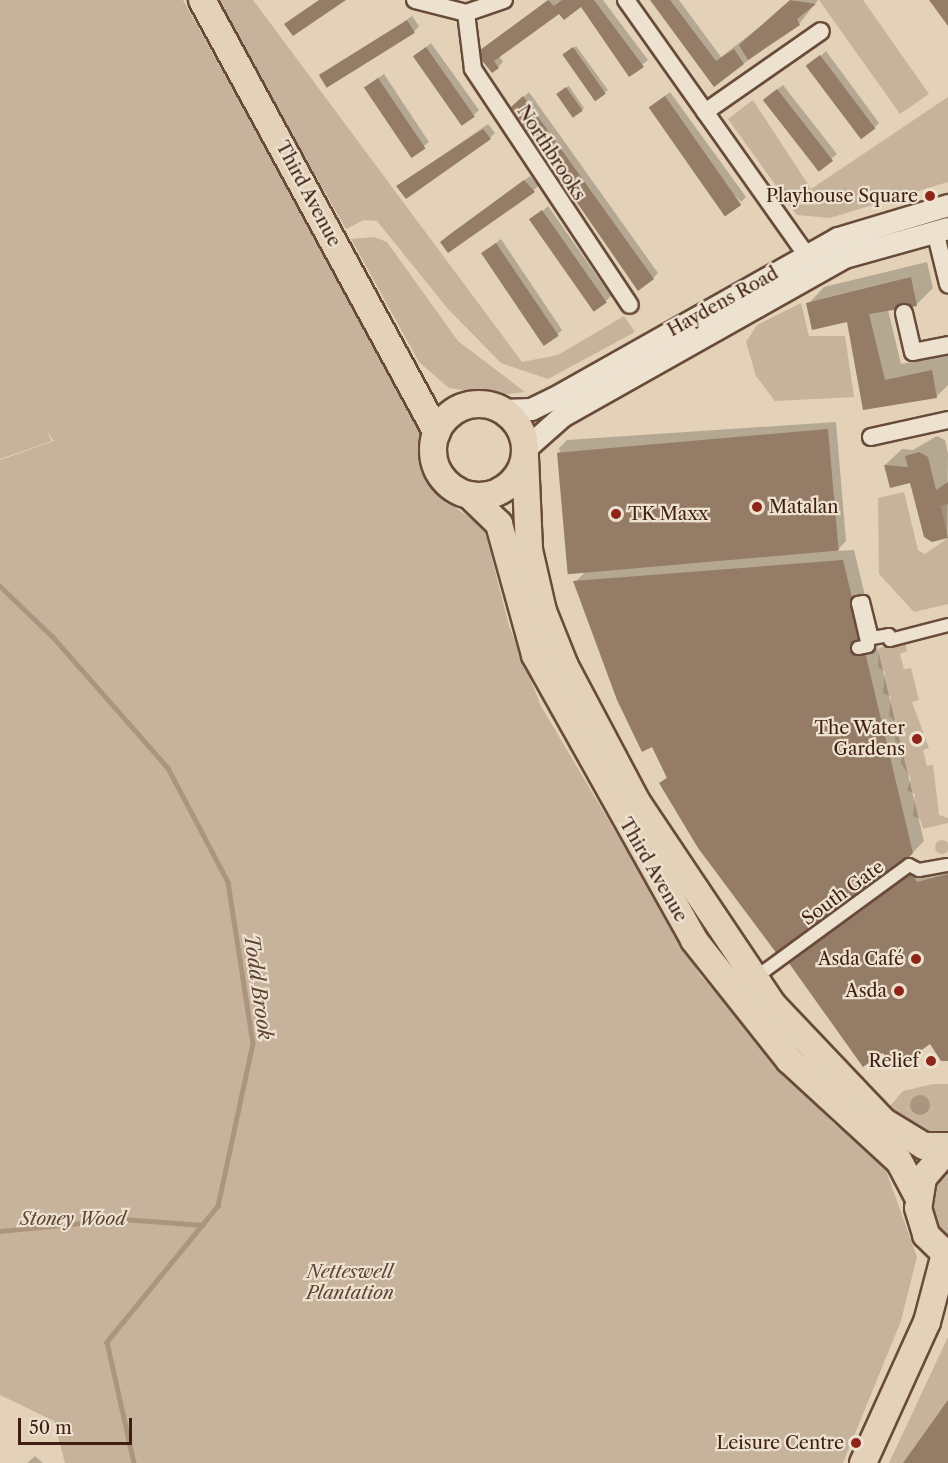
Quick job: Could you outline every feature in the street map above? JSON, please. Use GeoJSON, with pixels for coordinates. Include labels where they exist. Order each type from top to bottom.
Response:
{"type":"FeatureCollection","features":[{"type":"Feature","properties":{"kind":"main road","name":"Third Avenue"},"geometry":{"type":"LineString","coordinates":[[202,0],[437,432]]}},
{"type":"Feature","properties":{"kind":"main road"},"geometry":{"type":"LineString","coordinates":[[414,388],[460,408],[489,405],[503,410],[521,429],[525,453],[520,471],[499,492],[469,495],[438,471],[437,432],[460,408]]}},
{"type":"Feature","properties":{"kind":"main road","name":"Third Avenue"},"geometry":{"type":"LineString","coordinates":[[525,453],[529,550],[543,611],[565,666],[637,802],[773,1005],[883,1121],[924,1146],[948,1147]]}},
{"type":"Feature","properties":{"kind":"main road","name":"Third Avenue"},"geometry":{"type":"LineString","coordinates":[[469,495],[499,524],[535,655],[694,940],[789,1060],[899,1161],[918,1196],[926,1235],[946,1255]]}},
{"type":"Feature","properties":{"kind":"main road"},"geometry":{"type":"LineString","coordinates":[[918,1196],[932,1162],[948,1147]]}},
{"type":"Feature","properties":{"kind":"main road"},"geometry":{"type":"LineString","coordinates":[[863,1463],[927,1322],[946,1255]]}},
{"type":"Feature","properties":{"kind":"main road"},"geometry":{"type":"LineString","coordinates":[[927,1322],[948,1299]]}},
{"type":"Feature","properties":{"kind":"street"},"geometry":{"type":"LineString","coordinates":[[416,0],[466,13],[504,0]]}},
{"type":"Feature","properties":{"kind":"street"},"geometry":{"type":"LineString","coordinates":[[626,0],[811,264]]}},
{"type":"Feature","properties":{"kind":"street","name":"Northbrooks"},"geometry":{"type":"LineString","coordinates":[[466,13],[473,69],[630,304]]}},
{"type":"Feature","properties":{"kind":"street"},"geometry":{"type":"LineString","coordinates":[[705,112],[820,31]]}},
{"type":"Feature","properties":{"kind":"street","name":"Haydens Road"},"geometry":{"type":"LineString","coordinates":[[525,453],[562,416],[811,264],[838,238],[948,205]]}},
{"type":"Feature","properties":{"kind":"street"},"geometry":{"type":"LineString","coordinates":[[942,229],[948,284]]}},
{"type":"Feature","properties":{"kind":"street","name":"Haydens Road"},"geometry":{"type":"LineString","coordinates":[[503,410],[531,409],[811,264],[942,229]]}},
{"type":"Feature","properties":{"kind":"street"},"geometry":{"type":"LineString","coordinates":[[904,313],[913,352],[948,345]]}},
{"type":"Feature","properties":{"kind":"street"},"geometry":{"type":"LineString","coordinates":[[871,437],[948,420]]}},
{"type":"Feature","properties":{"kind":"street"},"geometry":{"type":"LineString","coordinates":[[858,648],[868,646],[858,603],[862,602],[872,638],[889,635],[890,640],[948,625]]}},
{"type":"Feature","properties":{"kind":"street","name":"South Gate"},"geometry":{"type":"LineString","coordinates":[[763,972],[909,865],[919,870],[948,865]]}},
{"type":"Feature","properties":{"kind":"green space"},"geometry":{"type":"Polygon","coordinates":[[[0,0],[183,0],[424,433],[426,477],[450,504],[484,527],[509,626],[541,706],[700,975],[832,1122],[883,1162],[917,1257],[901,1321],[843,1463],[65,1463],[54,1421],[0,1395],[0,460],[54,441],[47,431],[52,441],[0,459],[0,0]]]}},
{"type":"Feature","properties":{"kind":"green space"},"geometry":{"type":"Polygon","coordinates":[[[215,0],[253,0],[522,362],[558,355],[624,316],[635,332],[548,379],[501,363],[448,309],[377,221],[364,220],[346,229],[215,0]]]}},
{"type":"Feature","properties":{"kind":"green space"},"geometry":{"type":"Polygon","coordinates":[[[819,0],[863,0],[929,94],[900,114],[819,0]]]}},
{"type":"Feature","properties":{"kind":"green space"},"geometry":{"type":"Polygon","coordinates":[[[948,97],[948,182],[830,218],[797,215],[728,119],[753,100],[811,189],[948,97]]]}},
{"type":"Feature","properties":{"kind":"green space"},"geometry":{"type":"Polygon","coordinates":[[[374,237],[387,242],[458,341],[525,392],[498,395],[449,388],[419,362],[351,239],[374,237]]]}},
{"type":"Feature","properties":{"kind":"green space"},"geometry":{"type":"Polygon","coordinates":[[[801,303],[809,336],[845,336],[854,397],[775,401],[756,376],[746,342],[757,325],[801,303]]]}},
{"type":"Feature","properties":{"kind":"green space"},"geometry":{"type":"Polygon","coordinates":[[[904,492],[918,550],[925,554],[948,538],[948,604],[914,612],[879,574],[878,498],[904,492]]]}},
{"type":"Feature","properties":{"kind":"green space"},"geometry":{"type":"Polygon","coordinates":[[[948,504],[948,538],[941,506],[948,504]]]}},
{"type":"Feature","properties":{"kind":"green space","name":"The Water Gardens"},"geometry":{"type":"Polygon","coordinates":[[[905,641],[907,651],[900,654],[904,669],[911,668],[919,700],[912,702],[929,748],[923,750],[927,766],[933,765],[939,815],[948,818],[948,823],[923,829],[920,819],[913,816],[915,794],[907,790],[911,779],[901,763],[903,746],[895,741],[897,722],[889,716],[891,697],[883,693],[885,672],[878,667],[879,648],[905,641]]]}},
{"type":"Feature","properties":{"kind":"green space"},"geometry":{"type":"Polygon","coordinates":[[[939,840],[945,840],[949,847],[945,854],[939,854],[935,850],[935,844],[939,840]]]}},
{"type":"Feature","properties":{"kind":"green space"},"geometry":{"type":"Polygon","coordinates":[[[933,1084],[948,1084],[948,1137],[911,1135],[888,1108],[903,1091],[933,1084]]]}},
{"type":"Feature","properties":{"kind":"green space"},"geometry":{"type":"Polygon","coordinates":[[[948,1165],[948,1239],[933,1218],[931,1201],[934,1184],[948,1165]]]}},
{"type":"Feature","properties":{"kind":"green space"},"geometry":{"type":"Polygon","coordinates":[[[948,1337],[948,1463],[889,1463],[948,1337]]]}},
{"type":"Feature","properties":{"kind":"shaded area"},"geometry":{"type":"Polygon","coordinates":[[[920,1095],[927,1098],[930,1105],[927,1112],[920,1115],[913,1112],[910,1105],[913,1098],[920,1095]]]}},
{"type":"Feature","properties":{"kind":"building"},"geometry":{"type":"Polygon","coordinates":[[[319,0],[346,0],[293,36],[284,24],[319,0]]]}},
{"type":"Feature","properties":{"kind":"building"},"geometry":{"type":"Polygon","coordinates":[[[548,0],[554,6],[562,0],[594,0],[644,67],[629,77],[581,7],[564,20],[559,14],[494,61],[499,68],[492,73],[476,53],[548,0]]]}},
{"type":"Feature","properties":{"kind":"building"},"geometry":{"type":"Polygon","coordinates":[[[650,0],[670,0],[716,61],[734,49],[744,64],[714,87],[650,0]]]}},
{"type":"Feature","properties":{"kind":"building"},"geometry":{"type":"Polygon","coordinates":[[[790,0],[816,4],[797,19],[800,25],[748,60],[739,45],[790,0]]]}},
{"type":"Feature","properties":{"kind":"building"},"geometry":{"type":"Polygon","coordinates":[[[929,0],[948,0],[948,26],[929,0]]]}},
{"type":"Feature","properties":{"kind":"building"},"geometry":{"type":"Polygon","coordinates":[[[407,20],[415,33],[327,88],[319,75],[407,20]]]}},
{"type":"Feature","properties":{"kind":"building"},"geometry":{"type":"Polygon","coordinates":[[[426,47],[475,117],[462,126],[413,56],[426,47]]]}},
{"type":"Feature","properties":{"kind":"building"},"geometry":{"type":"Polygon","coordinates":[[[573,47],[606,94],[595,101],[562,54],[573,47]]]}},
{"type":"Feature","properties":{"kind":"building"},"geometry":{"type":"Polygon","coordinates":[[[820,55],[875,128],[861,139],[806,66],[820,55]]]}},
{"type":"Feature","properties":{"kind":"building"},"geometry":{"type":"Polygon","coordinates":[[[378,78],[426,148],[411,158],[364,88],[378,78]]]}},
{"type":"Feature","properties":{"kind":"building"},"geometry":{"type":"Polygon","coordinates":[[[566,87],[583,111],[573,118],[556,94],[566,87]]]}},
{"type":"Feature","properties":{"kind":"building"},"geometry":{"type":"Polygon","coordinates":[[[777,89],[833,161],[819,172],[763,100],[777,89]]]}},
{"type":"Feature","properties":{"kind":"building"},"geometry":{"type":"Polygon","coordinates":[[[523,96],[654,279],[638,291],[511,107],[523,96]]]}},
{"type":"Feature","properties":{"kind":"building"},"geometry":{"type":"Polygon","coordinates":[[[665,96],[741,205],[725,216],[649,107],[665,96]]]}},
{"type":"Feature","properties":{"kind":"building"},"geometry":{"type":"Polygon","coordinates":[[[483,129],[491,139],[406,199],[396,186],[483,129]]]}},
{"type":"Feature","properties":{"kind":"building"},"geometry":{"type":"Polygon","coordinates":[[[524,180],[535,192],[448,253],[440,242],[524,180]]]}},
{"type":"Feature","properties":{"kind":"building"},"geometry":{"type":"Polygon","coordinates":[[[542,210],[607,303],[594,312],[529,219],[542,210]]]}},
{"type":"Feature","properties":{"kind":"building"},"geometry":{"type":"Polygon","coordinates":[[[496,243],[559,336],[544,346],[481,253],[496,243]]]}},
{"type":"Feature","properties":{"kind":"building"},"geometry":{"type":"Polygon","coordinates":[[[911,277],[917,306],[869,314],[885,380],[932,370],[937,398],[863,410],[847,322],[812,330],[806,303],[911,277]]]}},
{"type":"Feature","properties":{"kind":"building"},"geometry":{"type":"Polygon","coordinates":[[[828,429],[839,551],[568,574],[557,453],[828,429]]]}},
{"type":"Feature","properties":{"kind":"building"},"geometry":{"type":"Polygon","coordinates":[[[919,452],[928,457],[936,490],[948,482],[948,504],[941,506],[948,538],[932,542],[924,537],[910,483],[890,488],[884,465],[908,467],[905,456],[919,452]]]}},
{"type":"Feature","properties":{"kind":"building","name":"The Water Gardens"},"geometry":{"type":"Polygon","coordinates":[[[843,560],[913,853],[887,881],[780,958],[698,848],[659,783],[667,778],[652,747],[642,752],[617,700],[573,581],[843,560]]]}},
{"type":"Feature","properties":{"kind":"building"},"geometry":{"type":"Polygon","coordinates":[[[910,871],[917,882],[948,874],[948,1061],[941,1061],[930,1044],[895,1069],[883,1053],[863,1067],[786,959],[910,871]]]}},
{"type":"Feature","properties":{"kind":"building"},"geometry":{"type":"Polygon","coordinates":[[[948,1400],[948,1463],[903,1463],[948,1400]]]}},
{"type":"Feature","properties":{"kind":"waterway","name":"Todd Brook"},"geometry":{"type":"LineString","coordinates":[[0,586],[53,637],[168,768],[228,882],[253,1043],[218,1206],[107,1342],[134,1463]]}},
{"type":"Feature","properties":{"kind":"waterway"},"geometry":{"type":"LineString","coordinates":[[0,1231],[122,1219],[203,1225]]}},
{"type":"Feature","properties":{"kind":"place","name":"Playhouse Square"},"geometry":{"type":"Point","coordinates":[930,196]}},
{"type":"Feature","properties":{"kind":"place","name":"Matalan"},"geometry":{"type":"Point","coordinates":[757,507]}},
{"type":"Feature","properties":{"kind":"place","name":"TK Maxx"},"geometry":{"type":"Point","coordinates":[616,514]}},
{"type":"Feature","properties":{"kind":"place","name":"The Water Gardens"},"geometry":{"type":"Point","coordinates":[917,739]}},
{"type":"Feature","properties":{"kind":"place","name":"Asda Café"},"geometry":{"type":"Point","coordinates":[916,959]}},
{"type":"Feature","properties":{"kind":"place","name":"Asda"},"geometry":{"type":"Point","coordinates":[899,991]}},
{"type":"Feature","properties":{"kind":"place","name":"Relief"},"geometry":{"type":"Point","coordinates":[931,1061]}},
{"type":"Feature","properties":{"kind":"place","name":"Leisure Centre"},"geometry":{"type":"Point","coordinates":[856,1443]}},
{"type":"Feature","properties":{"kind":"park label","name":"Stoney Wood"},"geometry":{"type":"Point","coordinates":[73,1219]}},
{"type":"Feature","properties":{"kind":"park label","name":"Netteswell Plantation"},"geometry":{"type":"Point","coordinates":[350,1283]}}]}
